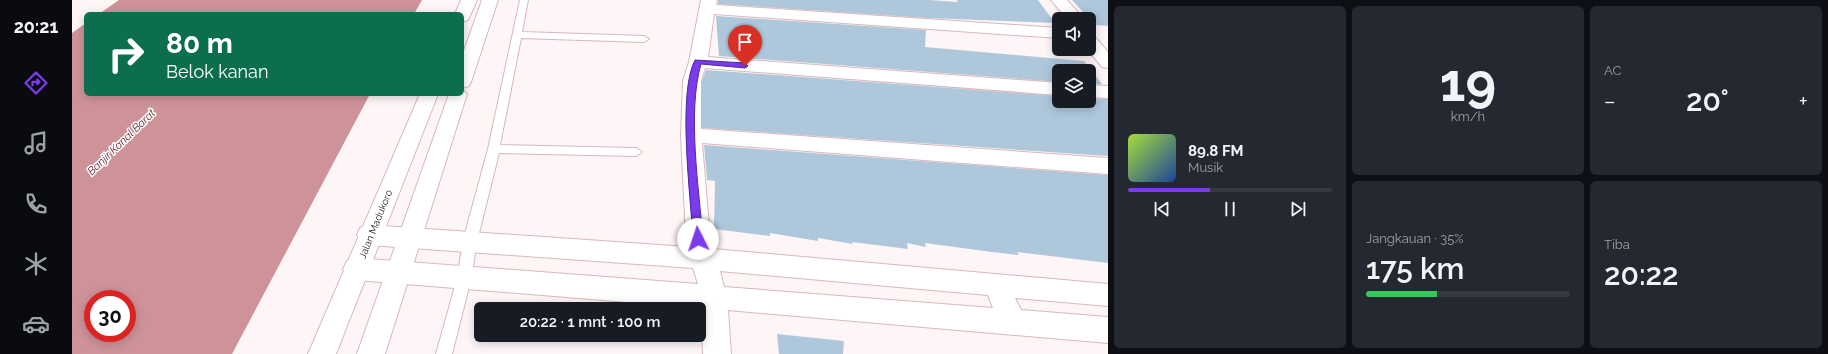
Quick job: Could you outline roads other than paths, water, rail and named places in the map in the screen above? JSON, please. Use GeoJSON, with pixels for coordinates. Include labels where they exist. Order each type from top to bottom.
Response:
{"type":"FeatureCollection","features":[{"type":"Feature","properties":{"kind":"street"},"geometry":{"type":"LineString","coordinates":[[464,12],[469,0]]}},
{"type":"Feature","properties":{"kind":"street"},"geometry":{"type":"LineString","coordinates":[[464,76],[490,0]]}},
{"type":"Feature","properties":{"kind":"street"},"geometry":{"type":"LineString","coordinates":[[1059,0],[1070,12]]}},
{"type":"Feature","properties":{"kind":"street"},"geometry":{"type":"LineString","coordinates":[[717,354],[714,296],[698,239],[691,135],[692,81],[698,62],[708,4],[1052,32]]}},
{"type":"Feature","properties":{"kind":"street"},"geometry":{"type":"LineString","coordinates":[[1096,40],[1108,48]]}},
{"type":"Feature","properties":{"kind":"street"},"geometry":{"type":"LineString","coordinates":[[1096,44],[1108,63]]}},
{"type":"Feature","properties":{"kind":"street"},"geometry":{"type":"LineString","coordinates":[[698,62],[1052,88]]}},
{"type":"Feature","properties":{"kind":"street"},"geometry":{"type":"LineString","coordinates":[[1096,91],[1108,92]]}},
{"type":"Feature","properties":{"kind":"street","name":"Jalan Madukoro"},"geometry":{"type":"LineString","coordinates":[[322,354],[428,96]]}},
{"type":"Feature","properties":{"kind":"street"},"geometry":{"type":"LineString","coordinates":[[371,354],[457,96]]}},
{"type":"Feature","properties":{"kind":"street"},"geometry":{"type":"LineString","coordinates":[[691,135],[1108,166]]}},
{"type":"Feature","properties":{"kind":"street"},"geometry":{"type":"LineString","coordinates":[[370,235],[704,258],[1108,295]]}},
{"type":"Feature","properties":{"kind":"street"},"geometry":{"type":"LineString","coordinates":[[356,269],[399,271],[464,279],[714,296],[1108,330]]}},
{"type":"Feature","properties":{"kind":"street"},"geometry":{"type":"LineString","coordinates":[[996,285],[1013,322]]}},
{"type":"Feature","properties":{"kind":"lane"},"geometry":{"type":"LineString","coordinates":[[444,354],[464,279],[470,241],[494,149],[524,0]]}},
{"type":"Feature","properties":{"kind":"lane"},"geometry":{"type":"LineString","coordinates":[[516,35],[644,39]]}},
{"type":"Feature","properties":{"kind":"lane"},"geometry":{"type":"LineString","coordinates":[[494,149],[636,152]]}},
{"type":"Feature","properties":{"kind":"water"},"geometry":{"type":"Polygon","coordinates":[[[119,0],[422,0],[415,12],[102,12],[119,0]]]}},
{"type":"Feature","properties":{"kind":"water","name":"Banjir Kanal Barat"},"geometry":{"type":"Polygon","coordinates":[[[84,24],[84,96],[369,96],[232,354],[72,354],[72,33],[84,24]]]}}]}
